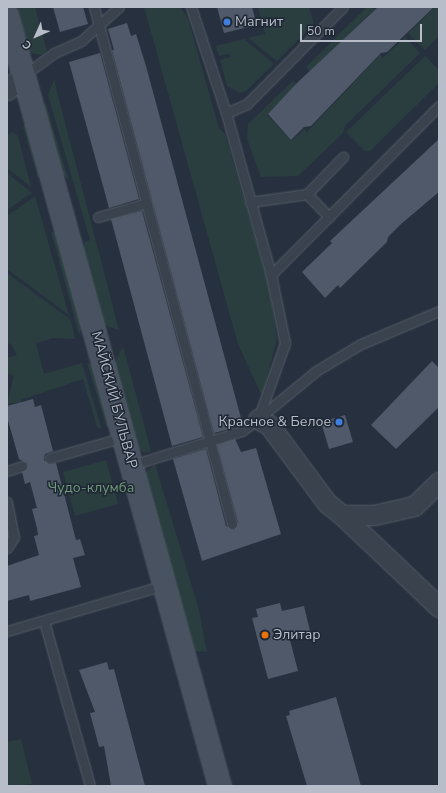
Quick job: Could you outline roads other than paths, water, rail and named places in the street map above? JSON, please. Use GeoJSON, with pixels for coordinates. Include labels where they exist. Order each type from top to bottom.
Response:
{"type":"FeatureCollection","features":[{"type":"Feature","properties":{"kind":"main road","name":"МАЙСКИЙ БУЛЬВАР"},"geometry":{"type":"LineString","coordinates":[[7,15],[220,786]]}},
{"type":"Feature","properties":{"kind":"street"},"geometry":{"type":"LineString","coordinates":[[7,90],[23,75]]}},
{"type":"Feature","properties":{"kind":"street"},"geometry":{"type":"LineString","coordinates":[[258,419],[269,425],[327,503],[342,515],[439,607]]}},
{"type":"Feature","properties":{"kind":"street"},"geometry":{"type":"LineString","coordinates":[[342,515],[374,515],[414,506],[439,482]]}},
{"type":"Feature","properties":{"kind":"lane"},"geometry":{"type":"LineString","coordinates":[[94,7],[211,439],[232,524]]}},
{"type":"Feature","properties":{"kind":"lane"},"geometry":{"type":"LineString","coordinates":[[23,75],[54,53],[81,42],[98,24],[119,7]]}},
{"type":"Feature","properties":{"kind":"lane"},"geometry":{"type":"LineString","coordinates":[[191,7],[226,113],[271,275],[286,343],[258,419]]}},
{"type":"Feature","properties":{"kind":"lane"},"geometry":{"type":"LineString","coordinates":[[226,113],[247,104],[343,7]]}},
{"type":"Feature","properties":{"kind":"lane"},"geometry":{"type":"LineString","coordinates":[[271,275],[439,106]]}},
{"type":"Feature","properties":{"kind":"lane"},"geometry":{"type":"LineString","coordinates":[[250,202],[307,194],[344,157]]}},
{"type":"Feature","properties":{"kind":"lane"},"geometry":{"type":"LineString","coordinates":[[307,194],[329,217]]}},
{"type":"Feature","properties":{"kind":"lane"},"geometry":{"type":"LineString","coordinates":[[98,216],[147,203]]}},
{"type":"Feature","properties":{"kind":"lane"},"geometry":{"type":"LineString","coordinates":[[132,465],[211,439],[242,431],[316,372],[362,344],[439,311]]}},
{"type":"Feature","properties":{"kind":"lane"},"geometry":{"type":"LineString","coordinates":[[50,458],[124,437]]}},
{"type":"Feature","properties":{"kind":"lane"},"geometry":{"type":"LineString","coordinates":[[7,471],[22,466]]}},
{"type":"Feature","properties":{"kind":"lane"},"geometry":{"type":"LineString","coordinates":[[7,502],[14,537],[7,548]]}},
{"type":"Feature","properties":{"kind":"lane"},"geometry":{"type":"LineString","coordinates":[[7,631],[164,585]]}},
{"type":"Feature","properties":{"kind":"lane"},"geometry":{"type":"LineString","coordinates":[[44,621],[90,786]]}},
{"type":"Feature","properties":{"kind":"place","name":"Магнит"},"geometry":{"type":"Point","coordinates":[227,22]}},
{"type":"Feature","properties":{"kind":"place","name":"Красное & Белое"},"geometry":{"type":"Point","coordinates":[339,422]}},
{"type":"Feature","properties":{"kind":"place","name":"Элитар"},"geometry":{"type":"Point","coordinates":[265,635]}},
{"type":"Feature","properties":{"kind":"park label","name":"Чудо-клумба"},"geometry":{"type":"Point","coordinates":[91,488]}}]}
